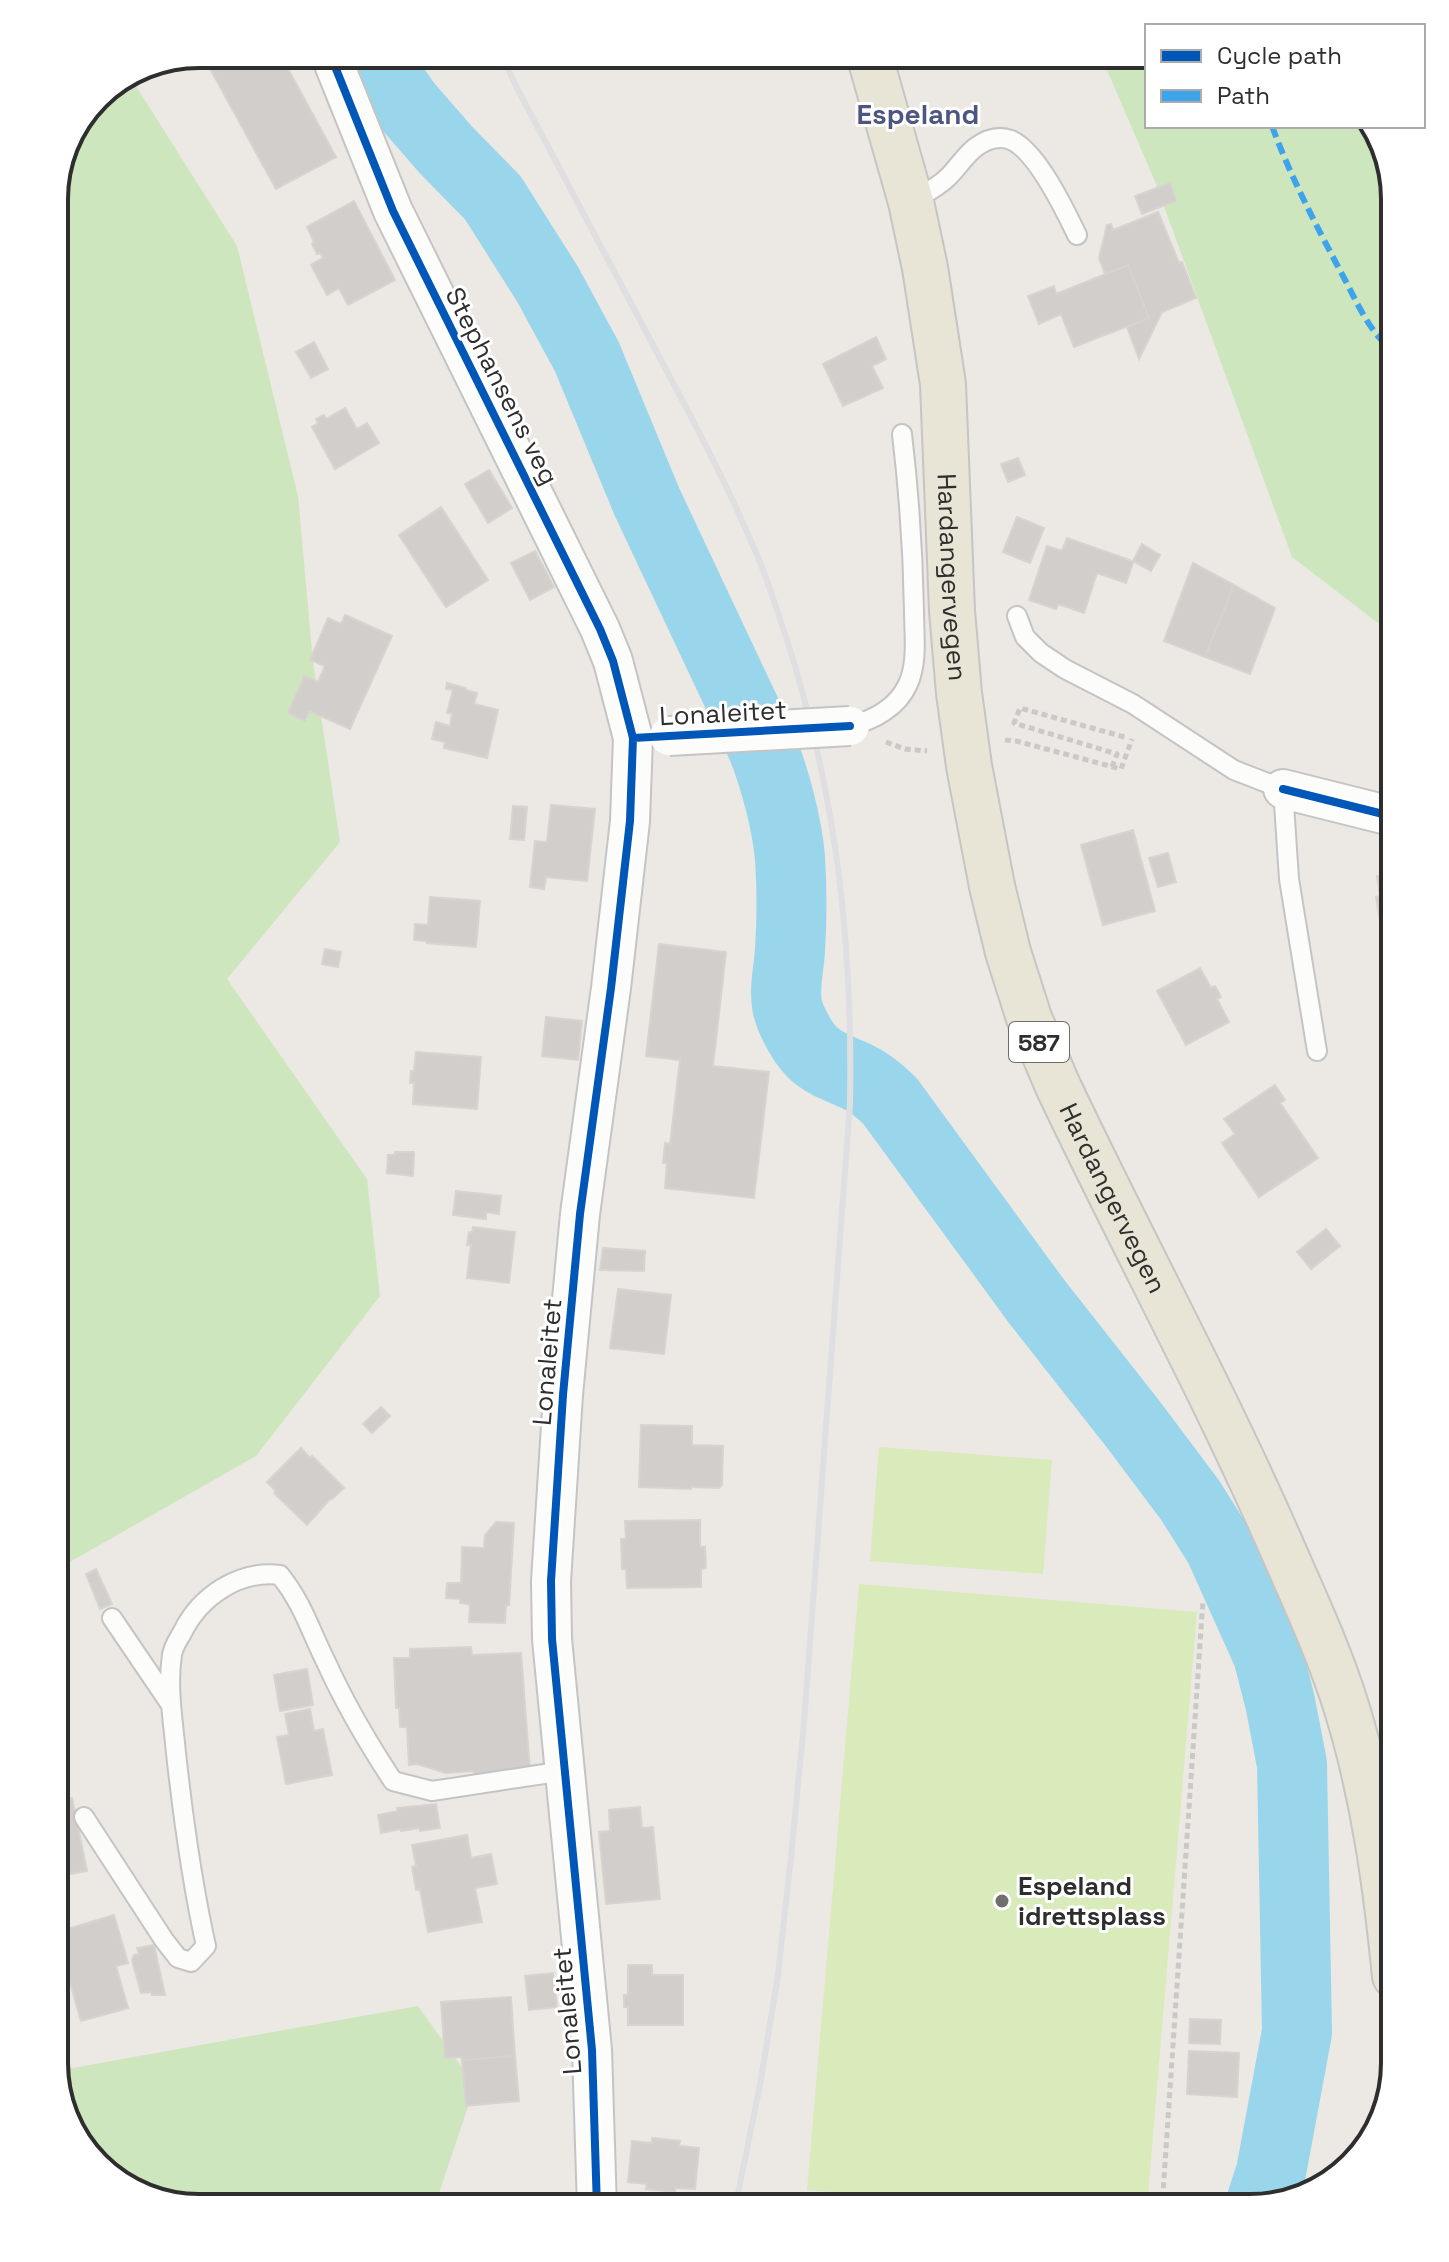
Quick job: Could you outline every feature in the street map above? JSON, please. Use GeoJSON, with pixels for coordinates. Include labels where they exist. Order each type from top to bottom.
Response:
{"type":"FeatureCollection","features":[{"type":"Feature","properties":{"kind":"main road","name":"Hardangervegen"},"geometry":{"type":"LineString","coordinates":[[873,68],[911,202],[943,384],[948,538],[959,693],[989,873],[1008,952],[1029,1018],[1057,1084],[1256,1490],[1317,1626],[1346,1708],[1368,1786],[1381,1856]]}},
{"type":"Feature","properties":{"kind":"street","name":"Stephansens veg"},"geometry":{"type":"LineString","coordinates":[[336,68],[393,211],[651,737]]}},
{"type":"Feature","properties":{"kind":"street","name":"Lonaleitet"},"geometry":{"type":"LineString","coordinates":[[597,2194],[592,2050],[552,1639],[551,1581],[563,1395],[580,1214],[628,836],[651,737],[850,726]]}},
{"type":"Feature","properties":{"kind":"street"},"geometry":{"type":"LineString","coordinates":[[1283,789],[1381,814]]}},
{"type":"Feature","properties":{"kind":"lane"},"geometry":{"type":"LineString","coordinates":[[911,202],[944,181],[975,147],[995,137],[1012,140],[1024,149],[1050,185],[1077,235]]}},
{"type":"Feature","properties":{"kind":"lane","name":"Lonaleitet"},"geometry":{"type":"LineString","coordinates":[[850,726],[877,716],[896,702],[908,684],[914,658],[914,572],[902,434]]}},
{"type":"Feature","properties":{"kind":"lane"},"geometry":{"type":"LineString","coordinates":[[1017,616],[1025,637],[1041,653],[1065,669],[1146,712],[1234,770],[1283,789],[1289,879],[1317,1051]]}},
{"type":"Feature","properties":{"kind":"lane"},"geometry":{"type":"LineString","coordinates":[[84,1817],[164,1940],[178,1958],[191,1962],[206,1946],[182,1801],[171,1705],[172,1652],[188,1619],[212,1594],[230,1583],[263,1573],[280,1575],[297,1597],[326,1664],[358,1725],[393,1781],[432,1791],[564,1771]]}},
{"type":"Feature","properties":{"kind":"lane"},"geometry":{"type":"LineString","coordinates":[[112,1618],[171,1705]]}},
{"type":"Feature","properties":{"kind":"path"},"geometry":{"type":"LineString","coordinates":[[1112,767],[1117,754],[1014,723],[1020,708],[1146,745]]}},
{"type":"Feature","properties":{"kind":"path"},"geometry":{"type":"LineString","coordinates":[[996,739],[1016,741],[1121,769],[1132,739]]}},
{"type":"Feature","properties":{"kind":"path"},"geometry":{"type":"LineString","coordinates":[[1163,2194],[1203,1600]]}},
{"type":"Feature","properties":{"kind":"green space"},"geometry":{"type":"Polygon","coordinates":[[[1106,68],[1145,68],[1145,128],[1360,128],[1367,141],[1374,157],[1381,199],[1381,625],[1292,557],[1154,179],[1106,68]]]}},
{"type":"Feature","properties":{"kind":"green space"},"geometry":{"type":"Polygon","coordinates":[[[135,85],[237,246],[298,496],[313,662],[340,842],[227,979],[367,1179],[380,1296],[256,1456],[68,1563],[68,191],[72,165],[90,126],[106,106],[135,85]]]}},
{"type":"Feature","properties":{"kind":"green space"},"geometry":{"type":"Polygon","coordinates":[[[879,1447],[1052,1460],[1043,1574],[870,1561],[879,1447]]]}},
{"type":"Feature","properties":{"kind":"green space","name":"Espeland idrettsplass"},"geometry":{"type":"Polygon","coordinates":[[[859,1584],[1197,1612],[1148,2194],[855,2194],[807,2190],[859,1584]]]}},
{"type":"Feature","properties":{"kind":"green space"},"geometry":{"type":"Polygon","coordinates":[[[418,2006],[475,2086],[439,2194],[191,2194],[157,2187],[141,2180],[126,2172],[101,2149],[90,2136],[75,2105],[69,2069],[418,2006]]]}},
{"type":"Feature","properties":{"kind":"building"},"geometry":{"type":"Polygon","coordinates":[[[210,68],[288,68],[336,157],[276,189],[210,68]]]}},
{"type":"Feature","properties":{"kind":"building"},"geometry":{"type":"Polygon","coordinates":[[[1170,183],[1176,201],[1142,214],[1135,196],[1170,183]]]}},
{"type":"Feature","properties":{"kind":"building"},"geometry":{"type":"Polygon","coordinates":[[[354,201],[395,280],[348,305],[339,288],[327,295],[311,265],[323,258],[320,253],[317,254],[307,227],[354,201]]]}},
{"type":"Feature","properties":{"kind":"building"},"geometry":{"type":"Polygon","coordinates":[[[1158,212],[1196,298],[1162,312],[1139,359],[1127,327],[1149,318],[1128,265],[1105,274],[1099,258],[1107,225],[1111,224],[1113,230],[1158,212]]]}},
{"type":"Feature","properties":{"kind":"building"},"geometry":{"type":"Polygon","coordinates":[[[1128,265],[1149,318],[1074,347],[1061,314],[1039,324],[1028,296],[1054,286],[1056,294],[1128,265]]]}},
{"type":"Feature","properties":{"kind":"building"},"geometry":{"type":"Polygon","coordinates":[[[876,337],[886,359],[872,366],[883,388],[843,406],[823,364],[876,337]]]}},
{"type":"Feature","properties":{"kind":"building"},"geometry":{"type":"Polygon","coordinates":[[[314,342],[328,369],[311,378],[296,352],[314,342]]]}},
{"type":"Feature","properties":{"kind":"building"},"geometry":{"type":"Polygon","coordinates":[[[345,408],[357,429],[367,423],[379,443],[335,469],[312,427],[318,423],[316,419],[324,415],[326,419],[345,408]]]}},
{"type":"Feature","properties":{"kind":"building"},"geometry":{"type":"Polygon","coordinates":[[[1018,458],[1025,475],[1008,482],[1001,464],[1018,458]]]}},
{"type":"Feature","properties":{"kind":"building"},"geometry":{"type":"Polygon","coordinates":[[[489,470],[512,508],[488,523],[465,484],[489,470]]]}},
{"type":"Feature","properties":{"kind":"building"},"geometry":{"type":"Polygon","coordinates":[[[441,507],[488,580],[446,607],[399,535],[441,507]]]}},
{"type":"Feature","properties":{"kind":"building"},"geometry":{"type":"Polygon","coordinates":[[[1017,517],[1044,528],[1030,563],[1003,552],[1017,517]]]}},
{"type":"Feature","properties":{"kind":"building"},"geometry":{"type":"Polygon","coordinates":[[[1067,538],[1133,563],[1126,583],[1097,573],[1084,613],[1058,604],[1056,609],[1029,600],[1047,546],[1062,551],[1067,538]]]}},
{"type":"Feature","properties":{"kind":"building"},"geometry":{"type":"Polygon","coordinates":[[[1142,544],[1160,555],[1151,571],[1133,561],[1142,544]]]}},
{"type":"Feature","properties":{"kind":"building"},"geometry":{"type":"Polygon","coordinates":[[[535,551],[554,587],[530,600],[511,563],[535,551]]]}},
{"type":"Feature","properties":{"kind":"building"},"geometry":{"type":"Polygon","coordinates":[[[1193,563],[1234,585],[1205,657],[1164,641],[1193,563]]]}},
{"type":"Feature","properties":{"kind":"building"},"geometry":{"type":"Polygon","coordinates":[[[1234,585],[1275,608],[1250,674],[1205,657],[1234,585]]]}},
{"type":"Feature","properties":{"kind":"building"},"geometry":{"type":"Polygon","coordinates":[[[345,615],[392,636],[350,729],[309,711],[305,721],[288,713],[304,676],[318,682],[325,666],[310,660],[328,618],[341,624],[345,615]]]}},
{"type":"Feature","properties":{"kind":"building"},"geometry":{"type":"Polygon","coordinates":[[[447,683],[477,693],[474,704],[498,710],[487,758],[444,748],[445,742],[432,739],[436,722],[450,726],[452,714],[447,713],[453,690],[446,689],[447,683]]]}},
{"type":"Feature","properties":{"kind":"building"},"geometry":{"type":"Polygon","coordinates":[[[551,805],[595,809],[587,881],[546,877],[544,889],[530,887],[535,841],[547,842],[551,805]]]}},
{"type":"Feature","properties":{"kind":"building"},"geometry":{"type":"Polygon","coordinates":[[[513,806],[527,807],[524,840],[510,839],[513,806]]]}},
{"type":"Feature","properties":{"kind":"building"},"geometry":{"type":"Polygon","coordinates":[[[1133,830],[1155,911],[1103,925],[1081,845],[1133,830]]]}},
{"type":"Feature","properties":{"kind":"building"},"geometry":{"type":"Polygon","coordinates":[[[1168,853],[1176,882],[1158,887],[1149,858],[1168,853]]]}},
{"type":"Feature","properties":{"kind":"building"},"geometry":{"type":"Polygon","coordinates":[[[1381,875],[1381,925],[1376,897],[1380,896],[1377,876],[1381,875]]]}},
{"type":"Feature","properties":{"kind":"building"},"geometry":{"type":"Polygon","coordinates":[[[430,897],[480,901],[476,947],[414,940],[415,924],[428,925],[430,897]]]}},
{"type":"Feature","properties":{"kind":"building"},"geometry":{"type":"Polygon","coordinates":[[[659,944],[726,952],[713,1066],[769,1072],[754,1198],[665,1188],[665,1143],[670,1144],[680,1060],[646,1056],[659,944]]]}},
{"type":"Feature","properties":{"kind":"building"},"geometry":{"type":"Polygon","coordinates":[[[325,949],[341,952],[338,967],[322,964],[325,949]]]}},
{"type":"Feature","properties":{"kind":"building"},"geometry":{"type":"Polygon","coordinates":[[[1200,968],[1211,988],[1215,986],[1221,997],[1217,999],[1229,1022],[1186,1045],[1157,991],[1200,968]]]}},
{"type":"Feature","properties":{"kind":"building"},"geometry":{"type":"Polygon","coordinates":[[[546,1017],[582,1021],[578,1060],[542,1056],[546,1017]]]}},
{"type":"Feature","properties":{"kind":"building"},"geometry":{"type":"Polygon","coordinates":[[[416,1052],[481,1057],[477,1109],[413,1104],[414,1083],[410,1083],[416,1052]]]}},
{"type":"Feature","properties":{"kind":"building"},"geometry":{"type":"Polygon","coordinates":[[[1275,1085],[1285,1100],[1280,1103],[1318,1158],[1259,1197],[1222,1143],[1235,1134],[1224,1119],[1275,1085]]]}},
{"type":"Feature","properties":{"kind":"building"},"geometry":{"type":"Polygon","coordinates":[[[395,1152],[414,1152],[413,1176],[387,1173],[388,1155],[395,1155],[395,1152]]]}},
{"type":"Feature","properties":{"kind":"building"},"geometry":{"type":"Polygon","coordinates":[[[456,1191],[501,1196],[499,1214],[486,1212],[486,1219],[453,1215],[456,1191]]]}},
{"type":"Feature","properties":{"kind":"building"},"geometry":{"type":"Polygon","coordinates":[[[473,1227],[515,1232],[509,1283],[467,1278],[471,1245],[467,1245],[473,1227]]]}},
{"type":"Feature","properties":{"kind":"building"},"geometry":{"type":"Polygon","coordinates":[[[1326,1229],[1340,1246],[1311,1269],[1297,1252],[1326,1229]]]}},
{"type":"Feature","properties":{"kind":"building"},"geometry":{"type":"Polygon","coordinates":[[[603,1248],[645,1251],[644,1271],[600,1270],[603,1248]]]}},
{"type":"Feature","properties":{"kind":"building"},"geometry":{"type":"Polygon","coordinates":[[[618,1289],[671,1295],[664,1354],[610,1348],[618,1289]]]}},
{"type":"Feature","properties":{"kind":"building"},"geometry":{"type":"Polygon","coordinates":[[[381,1407],[390,1416],[372,1433],[363,1424],[381,1407]]]}},
{"type":"Feature","properties":{"kind":"building"},"geometry":{"type":"Polygon","coordinates":[[[641,1425],[692,1426],[692,1445],[723,1446],[722,1485],[719,1488],[691,1489],[639,1487],[641,1425]]]}},
{"type":"Feature","properties":{"kind":"building"},"geometry":{"type":"Polygon","coordinates":[[[301,1448],[344,1488],[307,1525],[267,1482],[301,1448]]]}},
{"type":"Feature","properties":{"kind":"building"},"geometry":{"type":"Polygon","coordinates":[[[700,1520],[700,1547],[705,1547],[706,1568],[701,1569],[701,1587],[627,1588],[626,1569],[622,1569],[621,1539],[626,1539],[625,1521],[700,1520]]]}},
{"type":"Feature","properties":{"kind":"building"},"geometry":{"type":"Polygon","coordinates":[[[496,1522],[514,1523],[505,1623],[469,1622],[470,1604],[460,1603],[460,1599],[446,1598],[447,1583],[461,1583],[462,1547],[484,1548],[485,1535],[496,1522]]]}},
{"type":"Feature","properties":{"kind":"building"},"geometry":{"type":"Polygon","coordinates":[[[96,1569],[112,1604],[100,1609],[86,1574],[96,1569]]]}},
{"type":"Feature","properties":{"kind":"building"},"geometry":{"type":"Polygon","coordinates":[[[471,1647],[472,1655],[521,1653],[530,1771],[474,1775],[474,1771],[446,1773],[417,1764],[409,1765],[407,1727],[400,1727],[399,1708],[396,1708],[394,1658],[410,1658],[410,1649],[471,1647]]]}},
{"type":"Feature","properties":{"kind":"building"},"geometry":{"type":"Polygon","coordinates":[[[307,1669],[313,1705],[280,1711],[274,1675],[307,1669]]]}},
{"type":"Feature","properties":{"kind":"building"},"geometry":{"type":"Polygon","coordinates":[[[310,1709],[314,1731],[323,1729],[332,1775],[286,1784],[277,1737],[289,1735],[285,1714],[310,1709]]]}},
{"type":"Feature","properties":{"kind":"building"},"geometry":{"type":"Polygon","coordinates":[[[72,1798],[87,1871],[68,1874],[68,1799],[72,1798]]]}},
{"type":"Feature","properties":{"kind":"building"},"geometry":{"type":"Polygon","coordinates":[[[436,1804],[440,1828],[381,1833],[378,1815],[398,1811],[397,1808],[436,1804]]]}},
{"type":"Feature","properties":{"kind":"building"},"geometry":{"type":"Polygon","coordinates":[[[640,1807],[642,1828],[653,1827],[660,1899],[606,1904],[599,1832],[610,1831],[609,1810],[640,1807]]]}},
{"type":"Feature","properties":{"kind":"building"},"geometry":{"type":"Polygon","coordinates":[[[467,1835],[471,1858],[491,1854],[497,1884],[475,1888],[482,1922],[428,1932],[420,1889],[416,1890],[412,1845],[467,1835]]]}},
{"type":"Feature","properties":{"kind":"building"},"geometry":{"type":"Polygon","coordinates":[[[114,1915],[128,1963],[116,1966],[128,2008],[81,2021],[68,1979],[68,1929],[114,1915]]]}},
{"type":"Feature","properties":{"kind":"building"},"geometry":{"type":"Polygon","coordinates":[[[154,1945],[165,1995],[141,1993],[132,1960],[134,1955],[139,1954],[137,1948],[154,1945]]]}},
{"type":"Feature","properties":{"kind":"building"},"geometry":{"type":"Polygon","coordinates":[[[628,1965],[652,1965],[652,1975],[683,1975],[683,2025],[628,2025],[624,1995],[628,1995],[628,1965]]]}},
{"type":"Feature","properties":{"kind":"building"},"geometry":{"type":"Polygon","coordinates":[[[553,1973],[557,2007],[529,2010],[525,1976],[553,1973]]]}},
{"type":"Feature","properties":{"kind":"building"},"geometry":{"type":"Polygon","coordinates":[[[511,1997],[515,2056],[462,2060],[462,2057],[445,2058],[441,2002],[511,1997]]]}},
{"type":"Feature","properties":{"kind":"building"},"geometry":{"type":"Polygon","coordinates":[[[1190,2019],[1221,2020],[1220,2044],[1189,2043],[1190,2019]]]}},
{"type":"Feature","properties":{"kind":"building"},"geometry":{"type":"Polygon","coordinates":[[[1189,2051],[1239,2053],[1237,2097],[1187,2094],[1189,2051]]]}},
{"type":"Feature","properties":{"kind":"building"},"geometry":{"type":"Polygon","coordinates":[[[515,2056],[519,2101],[466,2106],[462,2060],[515,2056]]]}},
{"type":"Feature","properties":{"kind":"building"},"geometry":{"type":"Polygon","coordinates":[[[652,2138],[680,2141],[679,2146],[699,2148],[695,2189],[675,2188],[675,2192],[646,2189],[647,2184],[628,2182],[632,2141],[652,2143],[652,2138]]]}},
{"type":"Feature","properties":{"kind":"waterway"},"geometry":{"type":"LineString","coordinates":[[381,68],[406,104],[493,198],[548,285],[587,357],[647,502],[762,746],[780,801],[788,844],[791,916],[786,998],[797,1030],[818,1057],[865,1081],[890,1101],[1037,1302],[1190,1500],[1219,1546],[1268,1655],[1292,1764],[1297,2032],[1271,2172],[1264,2193]]}},
{"type":"Feature","properties":{"kind":"railway"},"geometry":{"type":"LineString","coordinates":[[508,68],[699,432],[761,565],[803,692],[829,808],[838,866],[848,984],[850,1104],[804,1723],[778,1975],[738,2194]]}},
{"type":"Feature","properties":{"kind":"marked path"},"geometry":{"type":"LineString","coordinates":[[1273,128],[1305,202],[1359,307],[1381,339]]}},
{"type":"Feature","properties":{"kind":"cycle path"},"geometry":{"type":"LineString","coordinates":[[336,68],[393,211],[600,629],[613,661],[633,738],[630,821],[580,1214],[563,1395],[551,1581],[552,1639],[592,2050],[597,2194]]}},
{"type":"Feature","properties":{"kind":"cycle path"},"geometry":{"type":"LineString","coordinates":[[633,738],[850,726]]}},
{"type":"Feature","properties":{"kind":"cycle path"},"geometry":{"type":"LineString","coordinates":[[1283,789],[1381,814]]}},
{"type":"Feature","properties":{"kind":"place","name":"Espeland idrettsplass"},"geometry":{"type":"Point","coordinates":[1002,1901]}},
{"type":"Feature","properties":{"kind":"district","name":"Espeland"},"geometry":{"type":"Point","coordinates":[918,114]}}]}
